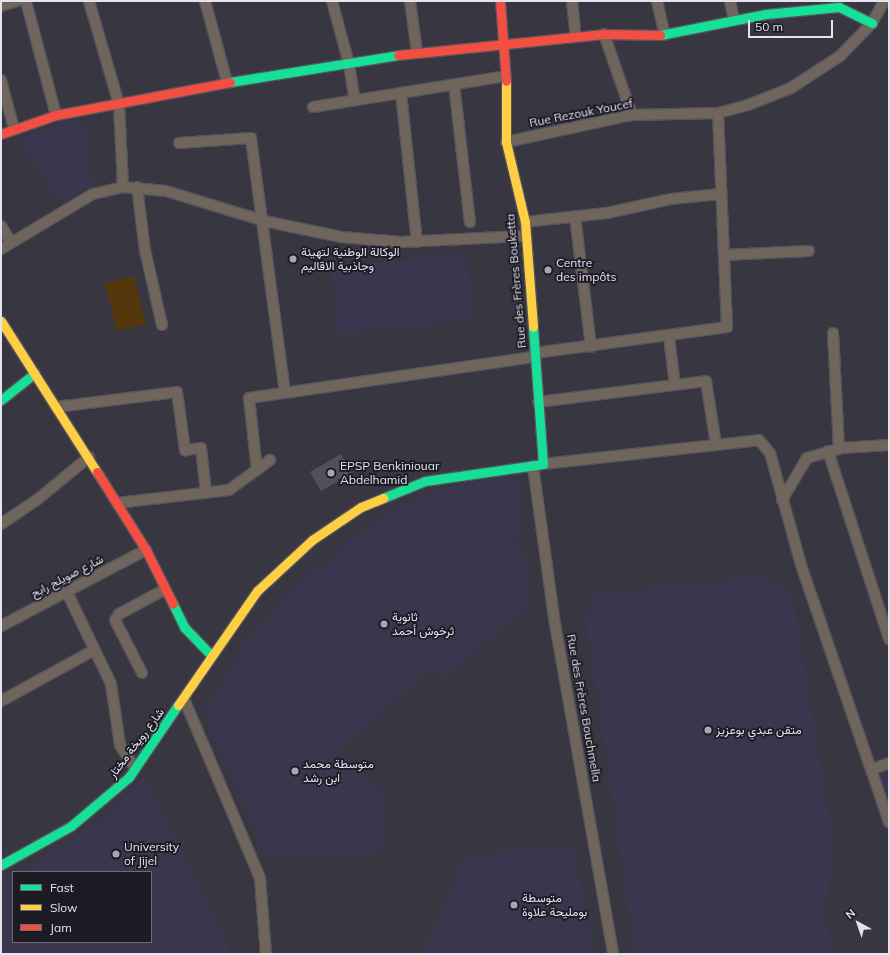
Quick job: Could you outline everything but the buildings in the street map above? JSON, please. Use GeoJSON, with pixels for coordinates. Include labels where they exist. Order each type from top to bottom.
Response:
{"type":"FeatureCollection","features":[{"type":"Feature","properties":{"kind":"main road","name":"Rue des Frères Bouketta"},"geometry":{"type":"LineString","coordinates":[[500,1],[506,76],[506,142],[525,222],[524,236],[538,402],[538,465]]}},
{"type":"Feature","properties":{"kind":"main road"},"geometry":{"type":"LineString","coordinates":[[1,134],[56,115],[227,82],[349,64],[417,52],[604,34],[665,35],[766,14],[839,8],[872,23]]}},
{"type":"Feature","properties":{"kind":"main road"},"geometry":{"type":"LineString","coordinates":[[1,321],[89,457],[116,504],[146,550],[164,590],[184,627],[212,656]]}},
{"type":"Feature","properties":{"kind":"main road"},"geometry":{"type":"LineString","coordinates":[[1,400],[35,373]]}},
{"type":"Feature","properties":{"kind":"main road","name":"شارع رويخة مختار"},"geometry":{"type":"LineString","coordinates":[[1,865],[40,846],[71,826],[105,800],[135,768],[267,579],[306,544],[347,515],[388,495],[425,482],[538,465]]}},
{"type":"Feature","properties":{"kind":"street"},"geometry":{"type":"LineString","coordinates":[[1,6],[17,1]]}},
{"type":"Feature","properties":{"kind":"street"},"geometry":{"type":"LineString","coordinates":[[26,1],[56,115]]}},
{"type":"Feature","properties":{"kind":"street"},"geometry":{"type":"LineString","coordinates":[[90,1],[119,104],[123,187]]}},
{"type":"Feature","properties":{"kind":"street"},"geometry":{"type":"LineString","coordinates":[[205,1],[227,82]]}},
{"type":"Feature","properties":{"kind":"street"},"geometry":{"type":"LineString","coordinates":[[332,1],[349,64],[355,100]]}},
{"type":"Feature","properties":{"kind":"street"},"geometry":{"type":"LineString","coordinates":[[410,1],[417,52]]}},
{"type":"Feature","properties":{"kind":"street"},"geometry":{"type":"LineString","coordinates":[[572,1],[576,36]]}},
{"type":"Feature","properties":{"kind":"street"},"geometry":{"type":"LineString","coordinates":[[658,1],[665,35]]}},
{"type":"Feature","properties":{"kind":"street"},"geometry":{"type":"LineString","coordinates":[[730,1],[734,20]]}},
{"type":"Feature","properties":{"kind":"street","name":"Rue Rezouk Youcef"},"geometry":{"type":"LineString","coordinates":[[506,142],[632,115],[718,113],[748,105],[791,88],[840,56],[872,23],[884,1]]}},
{"type":"Feature","properties":{"kind":"street"},"geometry":{"type":"LineString","coordinates":[[604,34],[632,115]]}},
{"type":"Feature","properties":{"kind":"street"},"geometry":{"type":"LineString","coordinates":[[313,107],[506,76]]}},
{"type":"Feature","properties":{"kind":"street"},"geometry":{"type":"LineString","coordinates":[[1,80],[14,129]]}},
{"type":"Feature","properties":{"kind":"street"},"geometry":{"type":"LineString","coordinates":[[454,84],[470,222]]}},
{"type":"Feature","properties":{"kind":"street"},"geometry":{"type":"LineString","coordinates":[[401,93],[416,242]]}},
{"type":"Feature","properties":{"kind":"street"},"geometry":{"type":"LineString","coordinates":[[257,470],[249,398],[284,394],[535,355],[721,330],[729,325],[720,194],[718,113]]}},
{"type":"Feature","properties":{"kind":"street"},"geometry":{"type":"LineString","coordinates":[[179,143],[252,138],[264,221],[284,394]]}},
{"type":"Feature","properties":{"kind":"street"},"geometry":{"type":"LineString","coordinates":[[1,249],[93,194],[123,187],[137,187],[166,191],[264,221],[341,237],[416,242],[524,236]]}},
{"type":"Feature","properties":{"kind":"street"},"geometry":{"type":"LineString","coordinates":[[137,187],[145,250],[162,325]]}},
{"type":"Feature","properties":{"kind":"street"},"geometry":{"type":"LineString","coordinates":[[525,222],[720,194]]}},
{"type":"Feature","properties":{"kind":"street"},"geometry":{"type":"LineString","coordinates":[[575,216],[591,347]]}},
{"type":"Feature","properties":{"kind":"street"},"geometry":{"type":"LineString","coordinates":[[1,226],[11,242]]}},
{"type":"Feature","properties":{"kind":"street"},"geometry":{"type":"LineString","coordinates":[[724,255],[809,251]]}},
{"type":"Feature","properties":{"kind":"street"},"geometry":{"type":"LineString","coordinates":[[833,333],[838,448]]}},
{"type":"Feature","properties":{"kind":"street"},"geometry":{"type":"LineString","coordinates":[[669,337],[675,385]]}},
{"type":"Feature","properties":{"kind":"street"},"geometry":{"type":"LineString","coordinates":[[538,402],[706,381],[716,444]]}},
{"type":"Feature","properties":{"kind":"street"},"geometry":{"type":"LineString","coordinates":[[56,407],[177,392],[186,450],[201,448],[206,492]]}},
{"type":"Feature","properties":{"kind":"street"},"geometry":{"type":"LineString","coordinates":[[538,465],[759,440],[770,453],[801,565],[889,822]]}},
{"type":"Feature","properties":{"kind":"street"},"geometry":{"type":"LineString","coordinates":[[782,500],[807,458],[838,448],[889,445]]}},
{"type":"Feature","properties":{"kind":"street"},"geometry":{"type":"LineString","coordinates":[[828,451],[889,639]]}},
{"type":"Feature","properties":{"kind":"street"},"geometry":{"type":"LineString","coordinates":[[1,524],[38,499],[89,457]]}},
{"type":"Feature","properties":{"kind":"street"},"geometry":{"type":"LineString","coordinates":[[116,504],[229,490],[270,460]]}},
{"type":"Feature","properties":{"kind":"street","name":"Rue des Frères Bouchmella"},"geometry":{"type":"LineString","coordinates":[[538,465],[554,618],[613,954]]}},
{"type":"Feature","properties":{"kind":"street","name":"شارع صويلح رابح"},"geometry":{"type":"LineString","coordinates":[[1,626],[66,590],[146,550]]}},
{"type":"Feature","properties":{"kind":"street"},"geometry":{"type":"LineString","coordinates":[[66,590],[111,684],[120,745],[135,768]]}},
{"type":"Feature","properties":{"kind":"street"},"geometry":{"type":"LineString","coordinates":[[142,673],[115,620],[119,614],[164,590]]}},
{"type":"Feature","properties":{"kind":"street"},"geometry":{"type":"LineString","coordinates":[[1,701],[94,650]]}},
{"type":"Feature","properties":{"kind":"street"},"geometry":{"type":"LineString","coordinates":[[184,699],[260,878],[266,954]]}},
{"type":"Feature","properties":{"kind":"street"},"geometry":{"type":"LineString","coordinates":[[870,770],[889,764]]}},
{"type":"Feature","properties":{"kind":"shaded area"},"geometry":{"type":"Polygon","coordinates":[[[71,119],[85,127],[91,175],[97,185],[59,202],[18,139],[71,119]]]}},
{"type":"Feature","properties":{"kind":"shaded area"},"geometry":{"type":"Polygon","coordinates":[[[466,253],[473,320],[338,334],[331,267],[466,253]]]}},
{"type":"Feature","properties":{"kind":"shaded area"},"geometry":{"type":"Polygon","coordinates":[[[134,276],[146,324],[117,331],[105,283],[134,276]]]}},
{"type":"Feature","properties":{"kind":"shaded area","name":"ثانوية ثرخوش أحمد"},"geometry":{"type":"Polygon","coordinates":[[[510,476],[520,483],[524,514],[519,519],[526,527],[513,538],[526,555],[530,603],[444,679],[432,667],[340,750],[383,793],[383,852],[266,857],[203,710],[240,657],[242,645],[316,565],[322,571],[347,542],[407,504],[450,486],[510,476]]]}},
{"type":"Feature","properties":{"kind":"shaded area","name":"متقن عبدي بوعزيز"},"geometry":{"type":"Polygon","coordinates":[[[766,576],[788,591],[794,602],[834,846],[825,911],[833,954],[635,954],[585,614],[592,612],[588,595],[766,576]]]}},
{"type":"Feature","properties":{"kind":"shaded area"},"geometry":{"type":"Polygon","coordinates":[[[889,772],[889,802],[877,776],[889,772]]]}},
{"type":"Feature","properties":{"kind":"shaded area","name":"University of Jijel"},"geometry":{"type":"Polygon","coordinates":[[[145,778],[229,943],[228,954],[1,954],[1,877],[12,873],[12,943],[152,943],[152,871],[18,871],[94,827],[145,778]]]}},
{"type":"Feature","properties":{"kind":"shaded area","name":"متوسطة بومليحة علاوة"},"geometry":{"type":"Polygon","coordinates":[[[573,846],[594,954],[422,954],[466,855],[573,846]]]}},
{"type":"Feature","properties":{"kind":"traffic: fast"},"geometry":{"type":"LineString","coordinates":[[660,35],[766,14],[839,7],[872,23]]}},
{"type":"Feature","properties":{"kind":"traffic: fast"},"geometry":{"type":"LineString","coordinates":[[230,82],[398,55]]}},
{"type":"Feature","properties":{"kind":"traffic: fast"},"geometry":{"type":"LineString","coordinates":[[383,498],[425,481],[543,464],[533,327]]}},
{"type":"Feature","properties":{"kind":"traffic: fast"},"geometry":{"type":"LineString","coordinates":[[1,400],[35,373]]}},
{"type":"Feature","properties":{"kind":"traffic: fast"},"geometry":{"type":"LineString","coordinates":[[173,604],[184,627],[212,656]]}},
{"type":"Feature","properties":{"kind":"traffic: fast"},"geometry":{"type":"LineString","coordinates":[[1,865],[71,826],[129,777],[178,705]]}},
{"type":"Feature","properties":{"kind":"traffic: slow"},"geometry":{"type":"LineString","coordinates":[[506,81],[506,142],[525,222],[533,327]]}},
{"type":"Feature","properties":{"kind":"traffic: slow"},"geometry":{"type":"LineString","coordinates":[[1,321],[97,472]]}},
{"type":"Feature","properties":{"kind":"traffic: slow"},"geometry":{"type":"LineString","coordinates":[[178,705],[257,591],[312,540],[361,507],[383,498]]}},
{"type":"Feature","properties":{"kind":"traffic: jam"},"geometry":{"type":"LineString","coordinates":[[500,1],[506,81]]}},
{"type":"Feature","properties":{"kind":"traffic: jam"},"geometry":{"type":"LineString","coordinates":[[398,55],[604,34],[660,35]]}},
{"type":"Feature","properties":{"kind":"traffic: jam"},"geometry":{"type":"LineString","coordinates":[[1,134],[56,115],[230,82]]}},
{"type":"Feature","properties":{"kind":"traffic: jam"},"geometry":{"type":"LineString","coordinates":[[97,472],[146,550],[173,604]]}},
{"type":"Feature","properties":{"kind":"place","name":"الوكالة الوطنية لتهيئة وجاذبية الاقاليم"},"geometry":{"type":"Point","coordinates":[293,259]}},
{"type":"Feature","properties":{"kind":"place","name":"Centre des impôts"},"geometry":{"type":"Point","coordinates":[548,270]}},
{"type":"Feature","properties":{"kind":"place","name":"EPSP Benkiniouar Abdelhamid"},"geometry":{"type":"Point","coordinates":[331,473]}},
{"type":"Feature","properties":{"kind":"place","name":"ثانوية ثرخوش أحمد"},"geometry":{"type":"Point","coordinates":[384,624]}},
{"type":"Feature","properties":{"kind":"place","name":"متقن عبدي بوعزيز"},"geometry":{"type":"Point","coordinates":[708,730]}},
{"type":"Feature","properties":{"kind":"place","name":"متوسطة محمد ابن رشد"},"geometry":{"type":"Point","coordinates":[295,771]}},
{"type":"Feature","properties":{"kind":"place","name":"University of Jijel"},"geometry":{"type":"Point","coordinates":[116,854]}},
{"type":"Feature","properties":{"kind":"place","name":"متوسطة بومليحة علاوة"},"geometry":{"type":"Point","coordinates":[514,905]}}]}
